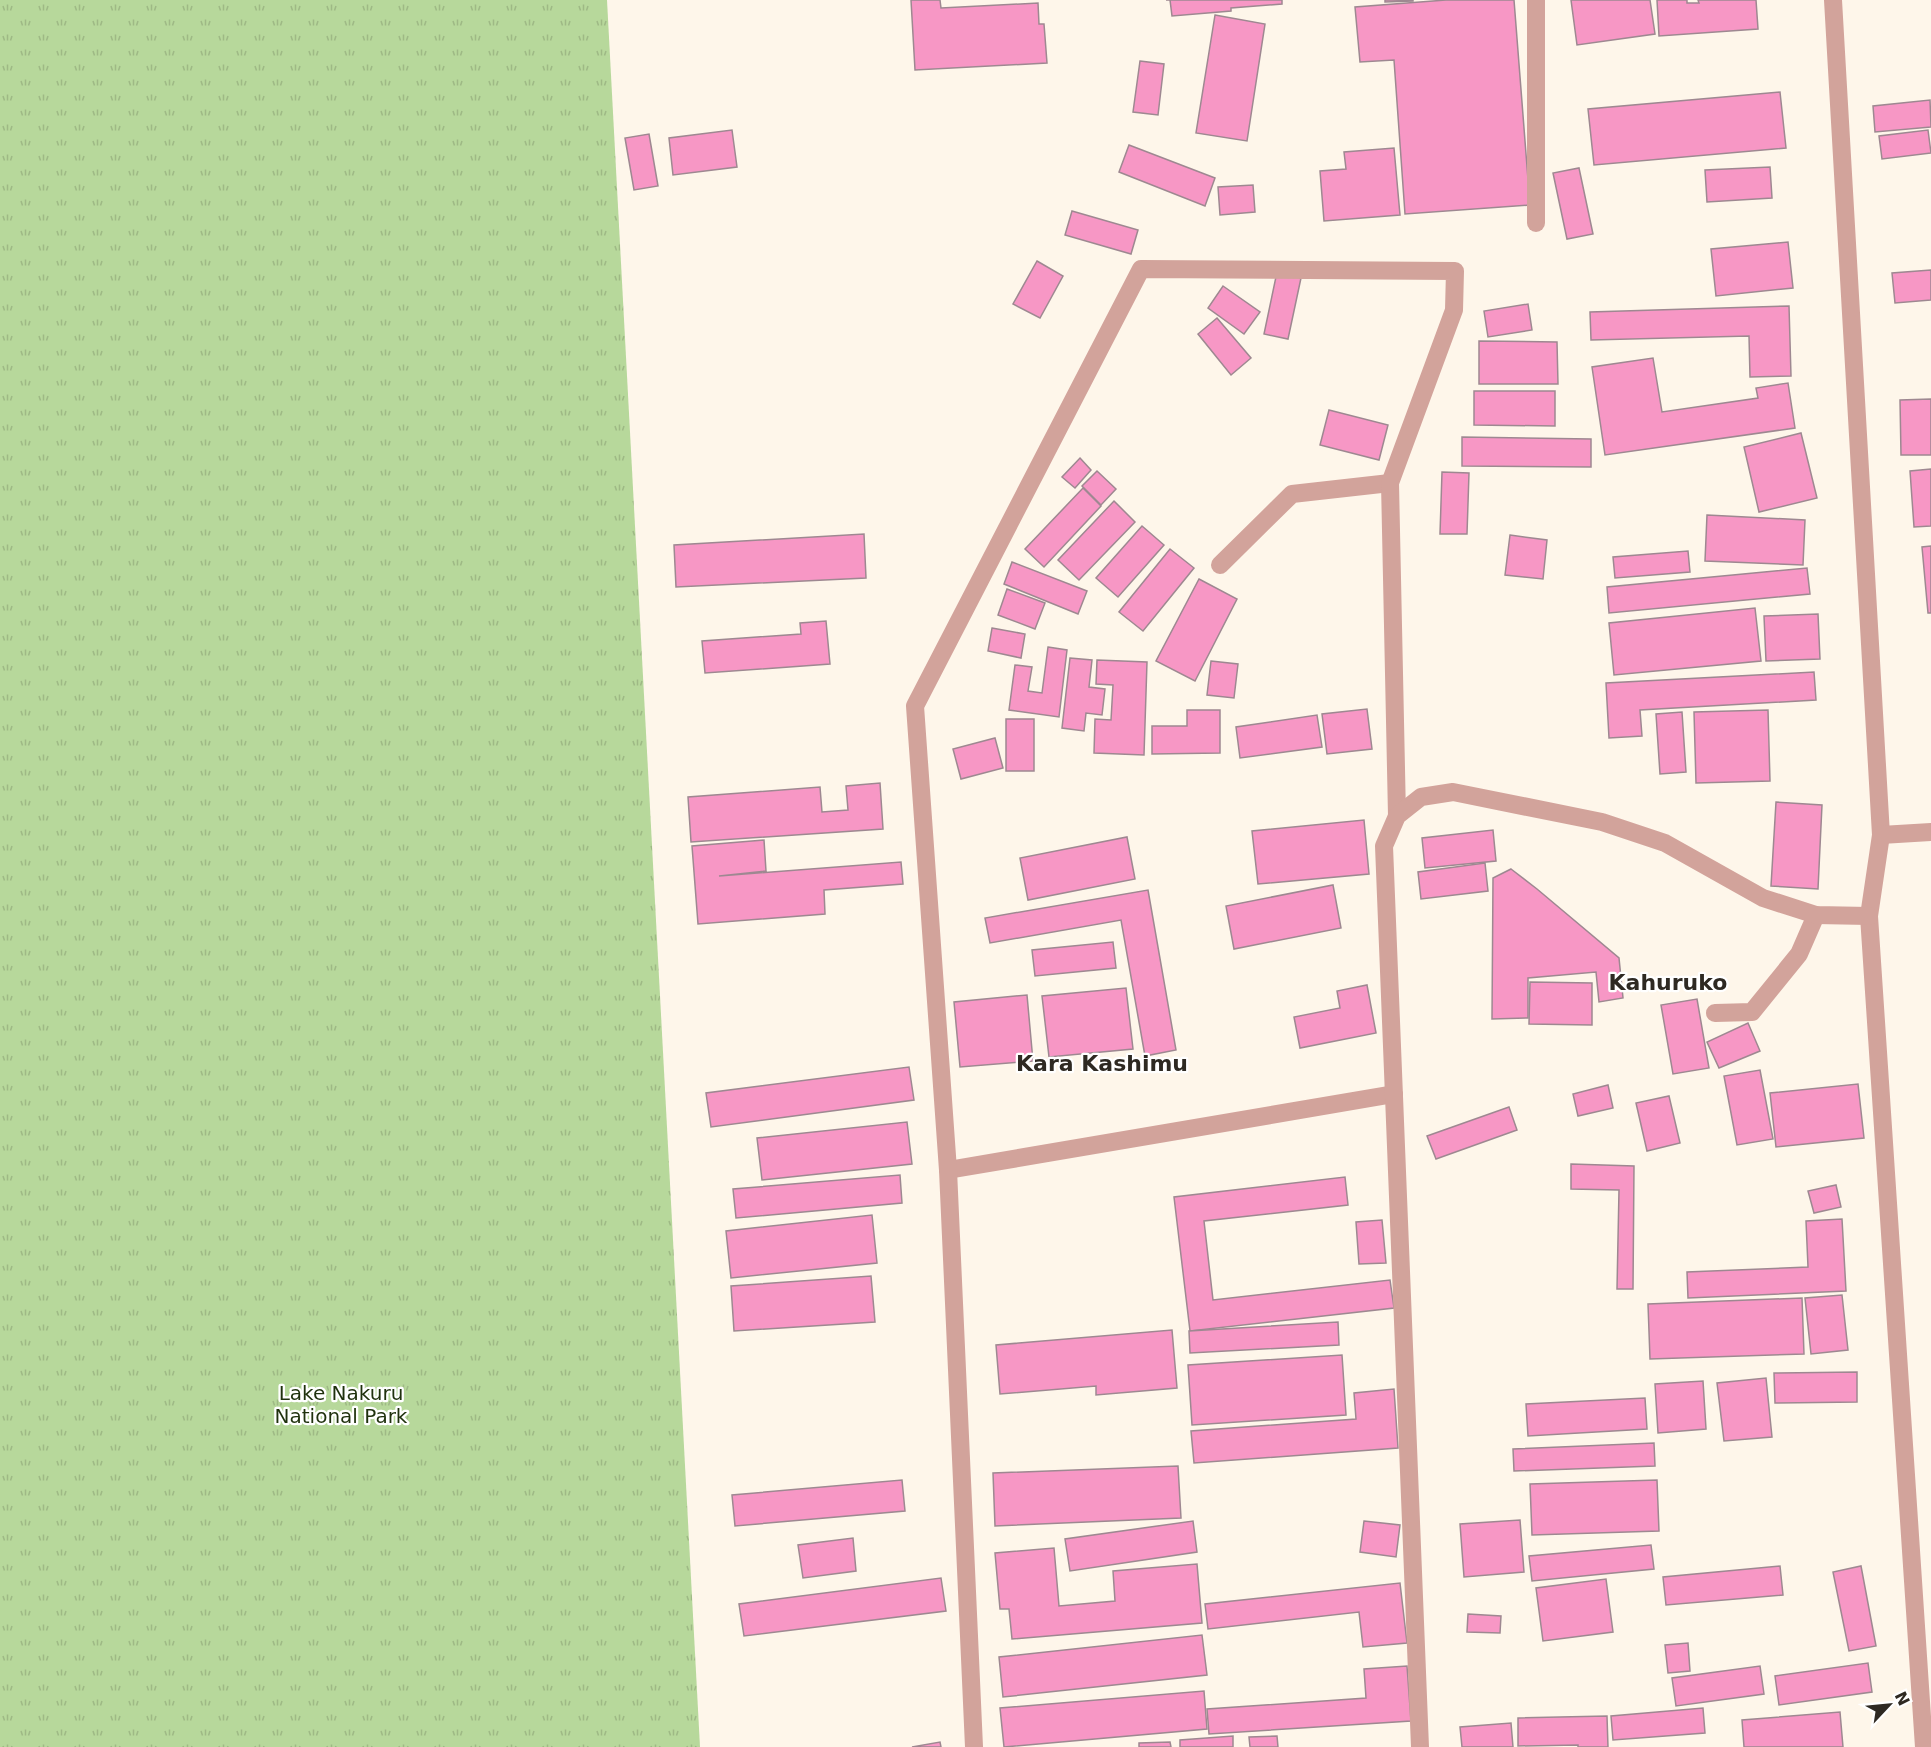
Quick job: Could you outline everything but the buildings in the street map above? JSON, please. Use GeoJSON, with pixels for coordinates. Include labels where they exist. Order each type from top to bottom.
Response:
{"type":"FeatureCollection","features":[{"type":"Feature","properties":{"kind":"street"},"geometry":{"type":"LineString","coordinates":[[1536,0],[1536,223]]}},
{"type":"Feature","properties":{"kind":"street"},"geometry":{"type":"LineString","coordinates":[[1833,0],[1881,835],[1869,916],[1924,1747]]}},
{"type":"Feature","properties":{"kind":"street"},"geometry":{"type":"LineString","coordinates":[[974,1747],[948,1170],[915,706],[1141,269],[1455,271],[1454,310],[1390,483],[1397,816],[1384,846],[1420,1747]]}},
{"type":"Feature","properties":{"kind":"street"},"geometry":{"type":"LineString","coordinates":[[1220,565],[1292,494],[1390,483]]}},
{"type":"Feature","properties":{"kind":"street"},"geometry":{"type":"LineString","coordinates":[[1397,816],[1421,797],[1453,792],[1602,822],[1665,843],[1763,898],[1816,915],[1869,916]]}},
{"type":"Feature","properties":{"kind":"street"},"geometry":{"type":"LineString","coordinates":[[1881,835],[1931,832]]}},
{"type":"Feature","properties":{"kind":"street"},"geometry":{"type":"LineString","coordinates":[[1715,1012],[1752,1012],[1799,954],[1816,915]]}},
{"type":"Feature","properties":{"kind":"street"},"geometry":{"type":"LineString","coordinates":[[948,1170],[1394,1094]]}},
{"type":"Feature","properties":{"kind":"green space","name":"Lake Nakuru National Park"},"geometry":{"type":"Polygon","coordinates":[[[0,0],[607,0],[700,1747],[0,1747],[0,0]]]}},
{"type":"Feature","properties":{"kind":"district","name":"Kahuruko"},"geometry":{"type":"Point","coordinates":[1668,982]}},
{"type":"Feature","properties":{"kind":"district","name":"Kara Kashimu"},"geometry":{"type":"Point","coordinates":[1102,1063]}}]}
